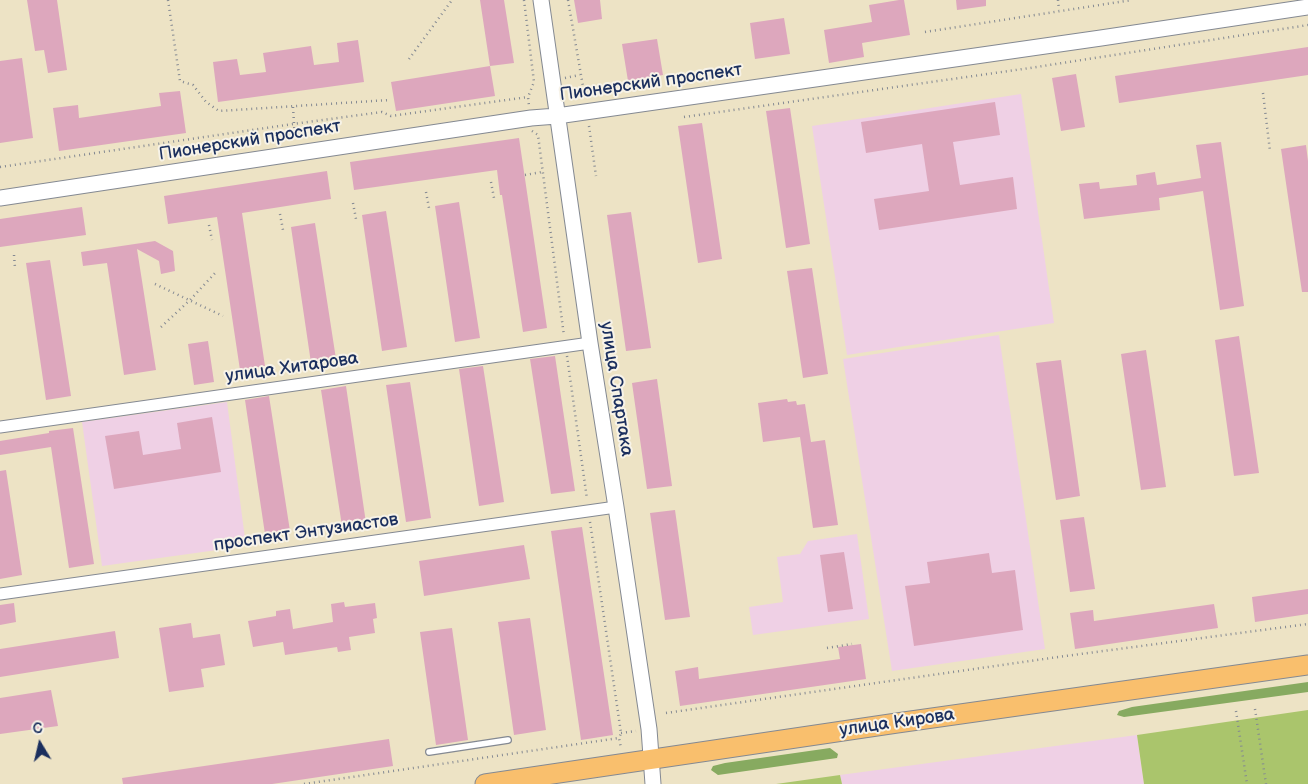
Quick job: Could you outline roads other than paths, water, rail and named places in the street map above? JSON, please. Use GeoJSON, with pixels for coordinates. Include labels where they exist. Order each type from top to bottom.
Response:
{"type":"FeatureCollection","features":[{"type":"Feature","properties":{"kind":"main road","name":"улица Кирова"},"geometry":{"type":"LineString","coordinates":[[486,784],[897,722],[1308,665]]}},
{"type":"Feature","properties":{"kind":"street","name":"улица Спартака"},"geometry":{"type":"LineString","coordinates":[[541,0],[590,343],[648,720],[653,784]]}},
{"type":"Feature","properties":{"kind":"street","name":"Пионерский проспект"},"geometry":{"type":"LineString","coordinates":[[0,198],[531,118],[587,112],[1308,7]]}},
{"type":"Feature","properties":{"kind":"street","name":"улица Хитарова"},"geometry":{"type":"LineString","coordinates":[[0,427],[590,343]]}},
{"type":"Feature","properties":{"kind":"street","name":"проспект Энтузиастов"},"geometry":{"type":"LineString","coordinates":[[0,594],[616,507]]}},
{"type":"Feature","properties":{"kind":"lane"},"geometry":{"type":"LineString","coordinates":[[429,752],[508,740]]}}]}
